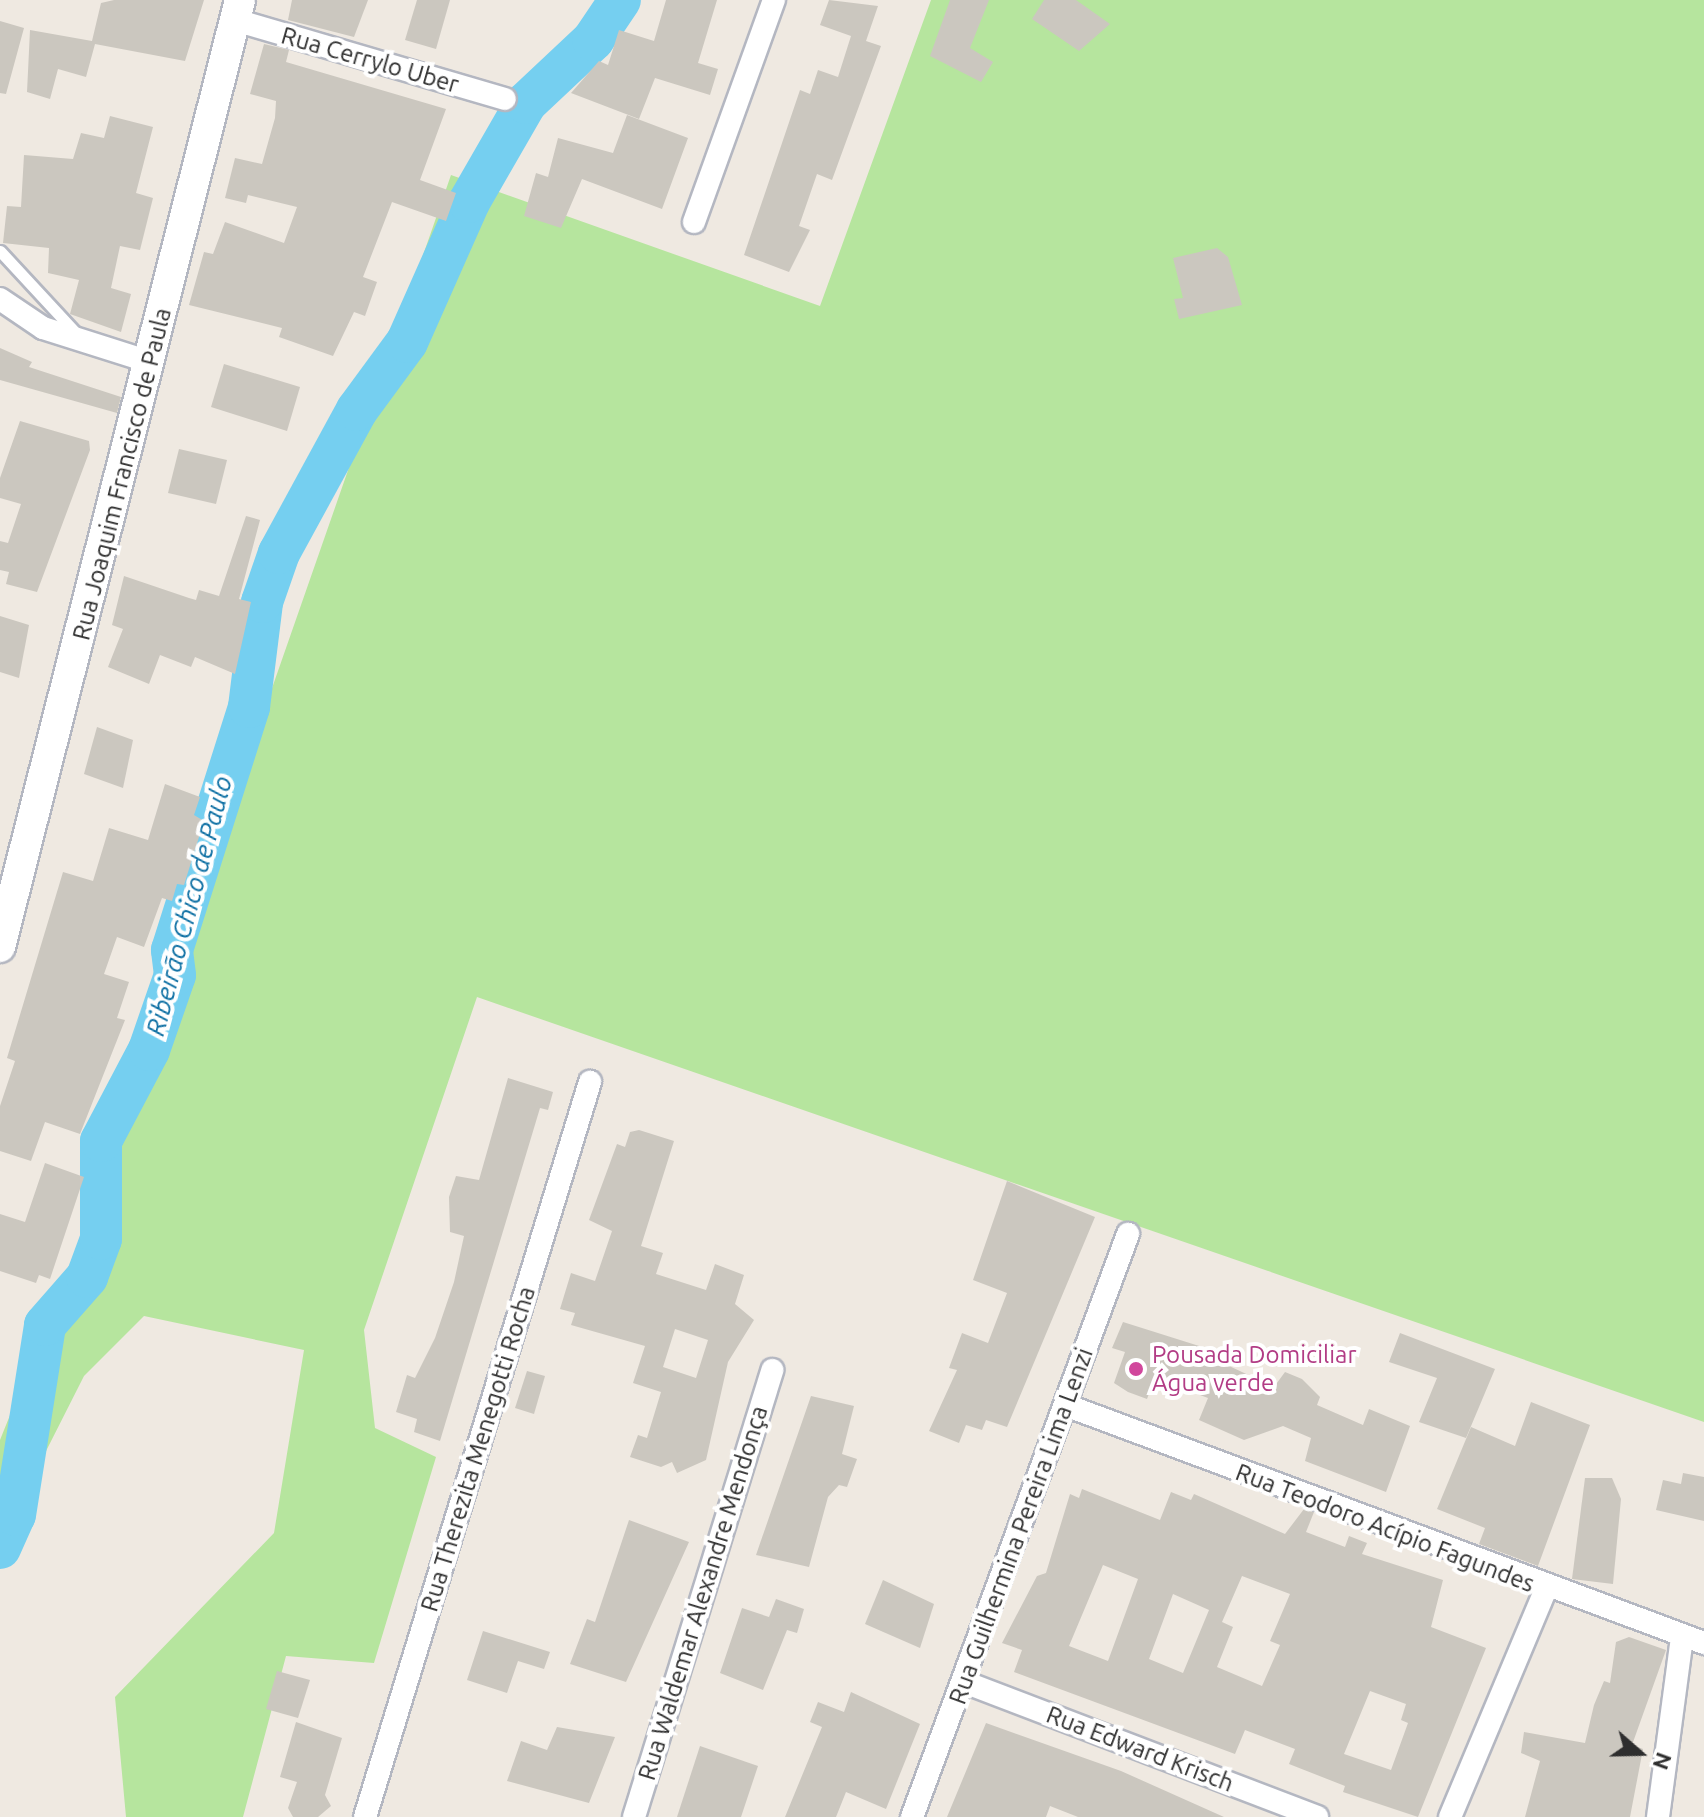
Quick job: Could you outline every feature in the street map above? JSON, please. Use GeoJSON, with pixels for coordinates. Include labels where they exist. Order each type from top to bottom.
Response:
{"type":"FeatureCollection","features":[{"type":"Feature","properties":{"kind":"main road","name":"Rua Joaquim Francisco de Paula"},"geometry":{"type":"LineString","coordinates":[[0,947],[238,10]]}},
{"type":"Feature","properties":{"kind":"street"},"geometry":{"type":"LineString","coordinates":[[694,222],[774,0]]}},
{"type":"Feature","properties":{"kind":"street","name":"Rua Cerrylo Uber"},"geometry":{"type":"LineString","coordinates":[[238,10],[505,99]]}},
{"type":"Feature","properties":{"kind":"street"},"geometry":{"type":"LineString","coordinates":[[0,299],[43,328],[150,362]]}},
{"type":"Feature","properties":{"kind":"street","name":"Rua Therezita Menegotti Rocha"},"geometry":{"type":"LineString","coordinates":[[365,1817],[590,1082]]}},
{"type":"Feature","properties":{"kind":"street","name":"Rua Guilhermina Pereira Lima Lenzi"},"geometry":{"type":"LineString","coordinates":[[912,1817],[1068,1406],[1128,1234]]}},
{"type":"Feature","properties":{"kind":"street","name":"Rua Waldemar Alexandre Mendonça"},"geometry":{"type":"LineString","coordinates":[[634,1817],[772,1370]]}},
{"type":"Feature","properties":{"kind":"street","name":"Rua Teodoro Acípio Fagundes"},"geometry":{"type":"LineString","coordinates":[[1068,1406],[1546,1589],[1704,1643]]}},
{"type":"Feature","properties":{"kind":"street"},"geometry":{"type":"LineString","coordinates":[[1450,1817],[1546,1589]]}},
{"type":"Feature","properties":{"kind":"street"},"geometry":{"type":"LineString","coordinates":[[1658,1817],[1682,1636]]}},
{"type":"Feature","properties":{"kind":"street","name":"Rua Edward Krisch"},"geometry":{"type":"LineString","coordinates":[[964,1682],[1317,1817]]}},
{"type":"Feature","properties":{"kind":"lane"},"geometry":{"type":"LineString","coordinates":[[0,251],[82,339]]}},
{"type":"Feature","properties":{"kind":"green space"},"geometry":{"type":"Polygon","coordinates":[[[931,0],[1704,0],[1704,1422],[477,997],[364,1330],[375,1428],[436,1457],[374,1663],[286,1656],[243,1817],[126,1817],[115,1697],[274,1533],[304,1350],[144,1316],[84,1376],[0,1542],[0,1440],[74,1256],[451,175],[820,306],[931,0]]]}},
{"type":"Feature","properties":{"kind":"building"},"geometry":{"type":"Polygon","coordinates":[[[114,0],[204,0],[185,61],[95,44],[86,77],[58,69],[50,99],[27,92],[30,30],[92,41],[101,3],[114,0]]]}},
{"type":"Feature","properties":{"kind":"building"},"geometry":{"type":"Polygon","coordinates":[[[292,0],[368,0],[354,37],[288,20],[292,0]]]}},
{"type":"Feature","properties":{"kind":"building"},"geometry":{"type":"Polygon","coordinates":[[[417,0],[450,0],[436,49],[405,40],[417,0]]]}},
{"type":"Feature","properties":{"kind":"building"},"geometry":{"type":"Polygon","coordinates":[[[666,0],[717,0],[698,63],[718,69],[710,95],[655,78],[639,119],[571,93],[599,61],[608,65],[619,30],[654,41],[666,0]]]}},
{"type":"Feature","properties":{"kind":"building"},"geometry":{"type":"Polygon","coordinates":[[[829,0],[878,6],[866,41],[881,46],[832,180],[817,174],[799,226],[810,230],[789,272],[744,255],[800,90],[810,94],[818,70],[838,77],[851,36],[820,25],[829,0]]]}},
{"type":"Feature","properties":{"kind":"building"},"geometry":{"type":"Polygon","coordinates":[[[950,0],[989,0],[970,48],[993,62],[981,82],[930,56],[950,0]]]}},
{"type":"Feature","properties":{"kind":"building"},"geometry":{"type":"Polygon","coordinates":[[[1044,0],[1076,0],[1110,24],[1079,51],[1032,19],[1044,0]]]}},
{"type":"Feature","properties":{"kind":"building"},"geometry":{"type":"Polygon","coordinates":[[[0,21],[24,28],[6,94],[0,93],[0,21]]]}},
{"type":"Feature","properties":{"kind":"building"},"geometry":{"type":"Polygon","coordinates":[[[264,44],[289,50],[286,62],[446,109],[420,180],[456,193],[446,221],[392,202],[363,277],[377,282],[365,316],[354,312],[333,356],[279,337],[282,328],[189,305],[204,252],[213,254],[225,222],[284,243],[297,207],[248,195],[246,203],[225,198],[235,158],[262,164],[275,118],[276,101],[250,94],[264,44]]]}},
{"type":"Feature","properties":{"kind":"building"},"geometry":{"type":"Polygon","coordinates":[[[627,115],[688,138],[662,209],[582,179],[561,228],[524,216],[536,173],[548,177],[558,138],[613,153],[627,115]]]}},
{"type":"Feature","properties":{"kind":"building"},"geometry":{"type":"Polygon","coordinates":[[[110,116],[153,127],[136,193],[153,198],[140,250],[120,246],[111,288],[131,294],[121,332],[70,314],[79,280],[48,273],[49,248],[3,243],[7,206],[21,207],[24,155],[73,159],[81,133],[104,138],[110,116]]]}},
{"type":"Feature","properties":{"kind":"building"},"geometry":{"type":"Polygon","coordinates":[[[1217,248],[1228,257],[1242,305],[1179,319],[1174,299],[1183,298],[1173,258],[1217,248]]]}},
{"type":"Feature","properties":{"kind":"building"},"geometry":{"type":"Polygon","coordinates":[[[0,348],[32,362],[29,367],[121,397],[117,413],[0,380],[0,348]]]}},
{"type":"Feature","properties":{"kind":"building"},"geometry":{"type":"Polygon","coordinates":[[[224,364],[300,387],[287,431],[211,407],[224,364]]]}},
{"type":"Feature","properties":{"kind":"building"},"geometry":{"type":"Polygon","coordinates":[[[20,421],[89,441],[90,450],[37,592],[6,584],[9,572],[0,570],[0,541],[8,543],[21,504],[0,498],[0,478],[20,421]]]}},
{"type":"Feature","properties":{"kind":"building"},"geometry":{"type":"Polygon","coordinates":[[[179,449],[227,460],[216,504],[168,493],[179,449]]]}},
{"type":"Feature","properties":{"kind":"building"},"geometry":{"type":"Polygon","coordinates":[[[246,516],[260,520],[239,599],[251,602],[235,674],[195,657],[191,667],[160,655],[149,684],[108,667],[123,629],[112,625],[124,576],[196,600],[199,590],[219,596],[246,516]]]}},
{"type":"Feature","properties":{"kind":"building"},"geometry":{"type":"Polygon","coordinates":[[[0,616],[29,625],[19,678],[0,672],[0,616]]]}},
{"type":"Feature","properties":{"kind":"building"},"geometry":{"type":"Polygon","coordinates":[[[97,727],[133,740],[123,788],[84,774],[97,727]]]}},
{"type":"Feature","properties":{"kind":"building"},"geometry":{"type":"Polygon","coordinates":[[[165,784],[200,797],[194,815],[204,821],[184,885],[177,884],[172,901],[162,898],[144,947],[117,937],[104,974],[129,982],[117,1018],[125,1020],[80,1134],[45,1122],[31,1161],[0,1151],[0,1106],[15,1061],[7,1058],[63,872],[93,881],[109,828],[148,840],[165,784]]]}},
{"type":"Feature","properties":{"kind":"building"},"geometry":{"type":"Polygon","coordinates":[[[508,1078],[553,1092],[548,1110],[540,1108],[440,1441],[414,1432],[417,1419],[396,1412],[407,1375],[415,1378],[435,1338],[454,1282],[464,1236],[450,1232],[449,1197],[456,1176],[479,1180],[508,1078]]]}},
{"type":"Feature","properties":{"kind":"building"},"geometry":{"type":"Polygon","coordinates":[[[639,1130],[674,1141],[641,1246],[663,1253],[656,1274],[706,1290],[715,1264],[744,1275],[735,1304],[754,1320],[728,1362],[706,1460],[677,1473],[672,1462],[661,1467],[630,1457],[638,1435],[647,1438],[661,1392],[633,1383],[645,1346],[571,1325],[575,1313],[560,1309],[571,1273],[595,1281],[612,1231],[589,1220],[617,1144],[625,1147],[630,1132],[639,1130]],[[675,1329],[663,1367],[696,1378],[708,1340],[675,1329]]]}},
{"type":"Feature","properties":{"kind":"building"},"geometry":{"type":"Polygon","coordinates":[[[45,1163],[84,1177],[50,1279],[39,1275],[36,1283],[0,1271],[0,1214],[25,1222],[45,1163]]]}},
{"type":"Feature","properties":{"kind":"building"},"geometry":{"type":"Polygon","coordinates":[[[1007,1181],[1095,1217],[1007,1427],[986,1420],[982,1430],[966,1425],[959,1443],[929,1431],[957,1370],[949,1368],[962,1333],[988,1343],[1007,1293],[973,1280],[1007,1181]]]}},
{"type":"Feature","properties":{"kind":"building"},"geometry":{"type":"Polygon","coordinates":[[[1123,1322],[1215,1351],[1212,1358],[1274,1387],[1285,1372],[1302,1379],[1320,1397],[1317,1405],[1363,1425],[1369,1409],[1410,1426],[1386,1492],[1305,1461],[1311,1438],[1283,1426],[1244,1440],[1199,1420],[1208,1398],[1155,1378],[1147,1399],[1114,1383],[1125,1352],[1112,1348],[1123,1322]]]}},
{"type":"Feature","properties":{"kind":"building"},"geometry":{"type":"Polygon","coordinates":[[[1400,1333],[1495,1369],[1466,1438],[1419,1422],[1437,1378],[1389,1362],[1400,1333]]]}},
{"type":"Feature","properties":{"kind":"building"},"geometry":{"type":"Polygon","coordinates":[[[527,1371],[545,1376],[534,1414],[515,1408],[527,1371]]]}},
{"type":"Feature","properties":{"kind":"building"},"geometry":{"type":"Polygon","coordinates":[[[811,1396],[854,1406],[842,1454],[857,1459],[847,1487],[839,1485],[828,1497],[809,1567],[756,1555],[811,1396]]]}},
{"type":"Feature","properties":{"kind":"building"},"geometry":{"type":"Polygon","coordinates":[[[1531,1402],[1590,1425],[1538,1566],[1479,1544],[1485,1528],[1437,1509],[1471,1427],[1515,1446],[1531,1402]]]}},
{"type":"Feature","properties":{"kind":"building"},"geometry":{"type":"Polygon","coordinates":[[[1683,1473],[1704,1477],[1704,1521],[1656,1510],[1663,1480],[1681,1484],[1683,1473]]]}},
{"type":"Feature","properties":{"kind":"building"},"geometry":{"type":"Polygon","coordinates":[[[1585,1478],[1612,1478],[1621,1499],[1613,1584],[1572,1579],[1585,1478]]]}},
{"type":"Feature","properties":{"kind":"building"},"geometry":{"type":"Polygon","coordinates":[[[1082,1489],[1160,1520],[1171,1492],[1191,1500],[1194,1494],[1285,1534],[1304,1509],[1314,1512],[1306,1532],[1345,1547],[1349,1536],[1367,1543],[1362,1554],[1443,1580],[1431,1627],[1486,1648],[1418,1817],[1343,1792],[1345,1786],[1289,1764],[1295,1749],[1245,1730],[1235,1754],[1014,1672],[1022,1650],[1002,1643],[1037,1576],[1046,1573],[1070,1494],[1079,1498],[1082,1489]],[[1103,1565],[1069,1646],[1108,1661],[1138,1579],[1103,1565]],[[1242,1576],[1222,1622],[1233,1627],[1217,1667],[1262,1686],[1280,1645],[1270,1641],[1290,1594],[1242,1576]],[[1173,1594],[1149,1659],[1183,1673],[1209,1610],[1173,1594]],[[1370,1691],[1344,1754],[1391,1770],[1408,1723],[1401,1720],[1406,1704],[1370,1691]]]}},
{"type":"Feature","properties":{"kind":"building"},"geometry":{"type":"Polygon","coordinates":[[[629,1520],[689,1542],[626,1682],[570,1664],[587,1619],[595,1622],[629,1520]]]}},
{"type":"Feature","properties":{"kind":"building"},"geometry":{"type":"Polygon","coordinates":[[[883,1580],[934,1604],[920,1648],[865,1624],[883,1580]]]}},
{"type":"Feature","properties":{"kind":"building"},"geometry":{"type":"Polygon","coordinates":[[[776,1599],[804,1609],[797,1633],[787,1630],[763,1690],[720,1673],[742,1608],[769,1617],[776,1599]]]}},
{"type":"Feature","properties":{"kind":"building"},"geometry":{"type":"Polygon","coordinates":[[[483,1631],[550,1652],[544,1669],[518,1661],[507,1693],[467,1680],[483,1631]]]}},
{"type":"Feature","properties":{"kind":"building"},"geometry":{"type":"Polygon","coordinates":[[[1629,1637],[1666,1650],[1632,1745],[1643,1749],[1630,1817],[1525,1817],[1540,1761],[1521,1753],[1524,1732],[1585,1743],[1594,1705],[1604,1681],[1610,1683],[1616,1642],[1629,1637]]]}},
{"type":"Feature","properties":{"kind":"building"},"geometry":{"type":"Polygon","coordinates":[[[277,1671],[310,1680],[298,1718],[266,1709],[277,1671]]]}},
{"type":"Feature","properties":{"kind":"building"},"geometry":{"type":"Polygon","coordinates":[[[851,1692],[920,1724],[886,1809],[846,1792],[836,1817],[785,1817],[822,1727],[810,1722],[818,1702],[844,1712],[851,1692]]]}},
{"type":"Feature","properties":{"kind":"building"},"geometry":{"type":"Polygon","coordinates":[[[296,1722],[342,1738],[325,1795],[331,1806],[318,1817],[293,1817],[288,1808],[297,1782],[280,1777],[296,1722]]]}},
{"type":"Feature","properties":{"kind":"building"},"geometry":{"type":"Polygon","coordinates":[[[986,1723],[1121,1771],[1224,1817],[1078,1817],[1050,1806],[1046,1817],[947,1817],[986,1723]]]}},
{"type":"Feature","properties":{"kind":"building"},"geometry":{"type":"Polygon","coordinates":[[[557,1727],[615,1737],[589,1803],[507,1781],[521,1741],[547,1750],[557,1727]]]}},
{"type":"Feature","properties":{"kind":"building"},"geometry":{"type":"Polygon","coordinates":[[[700,1746],[758,1766],[741,1817],[677,1817],[700,1746]]]}},
{"type":"Feature","properties":{"kind":"waterway","name":"Ribeirão Chico de Paulo"},"geometry":{"type":"LineString","coordinates":[[0,1548],[15,1515],[45,1325],[87,1277],[101,1239],[101,1141],[149,1050],[175,975],[172,950],[249,707],[262,602],[279,553],[357,410],[407,342],[469,202],[526,103],[593,40],[620,0]]}},
{"type":"Feature","properties":{"kind":"place","name":"Pousada Domiciliar Água verde"},"geometry":{"type":"Point","coordinates":[1136,1369]}}]}
